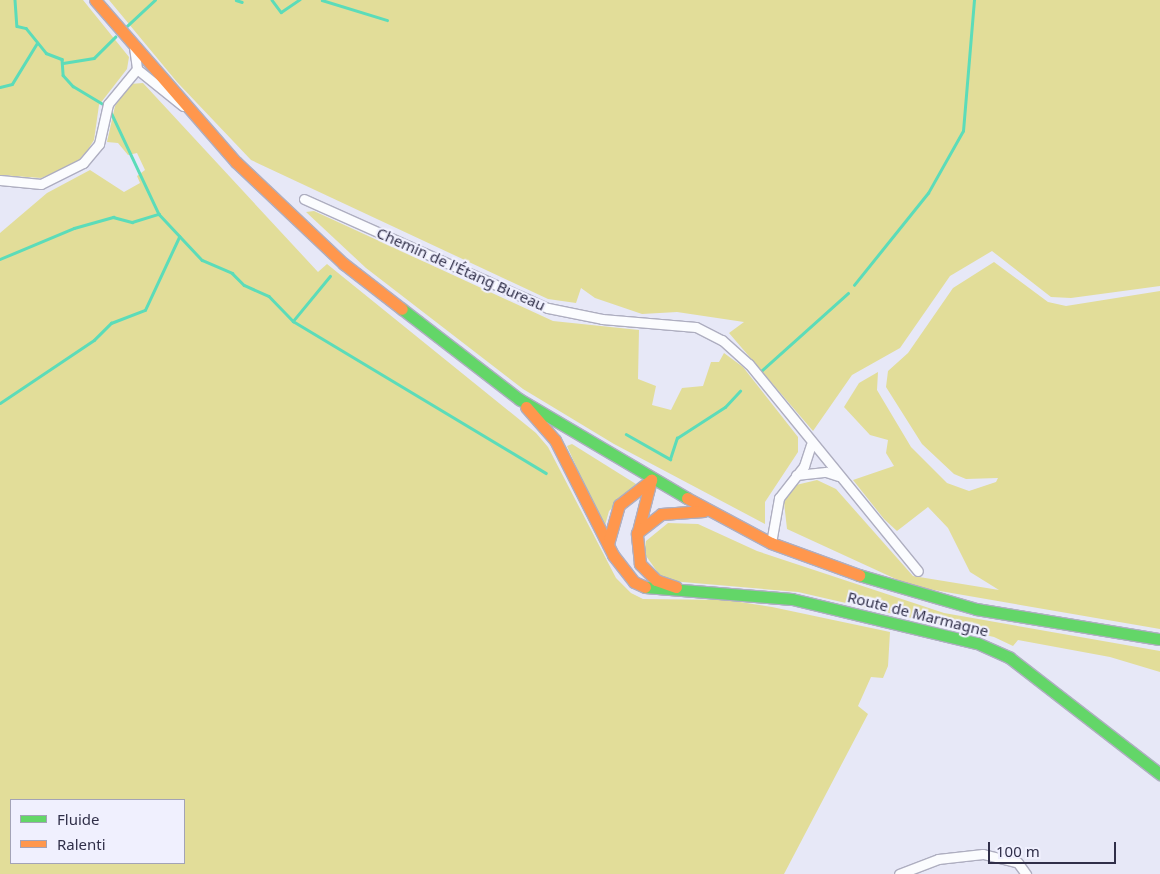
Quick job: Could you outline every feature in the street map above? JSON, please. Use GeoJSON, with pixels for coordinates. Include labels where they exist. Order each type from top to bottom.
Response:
{"type":"FeatureCollection","features":[{"type":"Feature","properties":{"kind":"main road"},"geometry":{"type":"LineString","coordinates":[[95,0],[236,162],[344,264],[519,399],[651,480],[704,511],[771,543],[904,592],[976,609],[1160,639]]}},
{"type":"Feature","properties":{"kind":"main road","name":"Route de Marmagne"},"geometry":{"type":"LineString","coordinates":[[519,399],[555,440],[608,545],[634,582],[653,590],[784,598],[977,643],[1010,658],[1160,774]]}},
{"type":"Feature","properties":{"kind":"main road"},"geometry":{"type":"LineString","coordinates":[[608,545],[619,505],[651,480]]}},
{"type":"Feature","properties":{"kind":"main road","name":"Route de Marmagne"},"geometry":{"type":"LineString","coordinates":[[651,480],[637,533],[636,553],[647,572],[688,591]]}},
{"type":"Feature","properties":{"kind":"main road"},"geometry":{"type":"LineString","coordinates":[[637,533],[661,514],[704,511]]}},
{"type":"Feature","properties":{"kind":"street"},"geometry":{"type":"LineString","coordinates":[[134,47],[137,69],[179,106],[186,106]]}},
{"type":"Feature","properties":{"kind":"street"},"geometry":{"type":"LineString","coordinates":[[0,180],[40,184],[83,163],[98,144],[108,104],[137,69]]}},
{"type":"Feature","properties":{"kind":"street","name":"Chemin de l'Étang Bureau"},"geometry":{"type":"LineString","coordinates":[[304,199],[548,308],[602,319],[696,328],[722,340],[748,364],[811,445],[918,571]]}},
{"type":"Feature","properties":{"kind":"street"},"geometry":{"type":"LineString","coordinates":[[771,543],[779,498],[796,475],[811,445]]}},
{"type":"Feature","properties":{"kind":"street"},"geometry":{"type":"LineString","coordinates":[[796,475],[826,472],[839,477]]}},
{"type":"Feature","properties":{"kind":"street"},"geometry":{"type":"LineString","coordinates":[[899,874],[938,859],[983,854],[1018,863],[1026,874]]}},
{"type":"Feature","properties":{"kind":"shaded area"},"geometry":{"type":"Polygon","coordinates":[[[0,0],[83,0],[129,57],[127,69],[99,105],[94,140],[87,151],[74,165],[41,178],[0,175],[0,0]]]}},
{"type":"Feature","properties":{"kind":"shaded area"},"geometry":{"type":"Polygon","coordinates":[[[109,0],[1160,0],[1160,286],[1071,298],[1051,297],[992,251],[950,276],[900,348],[852,375],[813,431],[729,333],[744,322],[677,312],[642,314],[595,298],[581,288],[576,303],[548,299],[251,160],[177,82],[109,0]]]}},
{"type":"Feature","properties":{"kind":"shaded area"},"geometry":{"type":"Polygon","coordinates":[[[143,83],[318,272],[327,264],[536,433],[548,447],[616,578],[631,593],[643,599],[727,600],[772,607],[890,632],[888,666],[883,678],[871,677],[858,706],[868,714],[784,874],[0,874],[0,233],[47,193],[90,170],[124,192],[140,183],[137,176],[145,170],[137,153],[128,155],[118,143],[107,142],[115,106],[130,84],[143,83]]]}},
{"type":"Feature","properties":{"kind":"shaded area"},"geometry":{"type":"Polygon","coordinates":[[[314,211],[553,321],[639,330],[638,379],[656,386],[652,405],[671,410],[682,388],[703,386],[711,362],[719,362],[724,353],[743,367],[798,437],[798,452],[765,502],[765,524],[614,444],[523,389],[366,268],[306,212],[314,211]]]}},
{"type":"Feature","properties":{"kind":"shaded area"},"geometry":{"type":"Polygon","coordinates":[[[994,262],[1048,302],[1066,306],[1160,291],[1160,629],[911,586],[787,529],[784,502],[796,485],[817,480],[836,489],[913,576],[999,590],[970,572],[948,528],[928,507],[897,531],[884,519],[853,480],[894,466],[886,453],[888,440],[870,435],[844,407],[859,383],[878,372],[877,390],[911,447],[947,483],[969,491],[996,482],[998,478],[966,479],[954,474],[922,444],[886,387],[888,371],[908,353],[953,288],[994,262]]]}},
{"type":"Feature","properties":{"kind":"shaded area"},"geometry":{"type":"Polygon","coordinates":[[[572,444],[636,484],[609,511],[604,529],[567,446],[572,444]]]}},
{"type":"Feature","properties":{"kind":"shaded area"},"geometry":{"type":"Polygon","coordinates":[[[668,523],[698,524],[757,551],[944,613],[1160,651],[1160,672],[1110,657],[1018,640],[1013,646],[994,637],[798,592],[671,581],[661,577],[644,553],[646,541],[668,523]]]}},
{"type":"Feature","properties":{"kind":"waterway"},"geometry":{"type":"LineString","coordinates":[[15,0],[17,26],[26,28],[46,53],[62,59],[63,75],[73,86],[103,104]]}},
{"type":"Feature","properties":{"kind":"waterway"},"geometry":{"type":"LineString","coordinates":[[127,26],[155,0]]}},
{"type":"Feature","properties":{"kind":"waterway"},"geometry":{"type":"LineString","coordinates":[[236,0],[242,2]]}},
{"type":"Feature","properties":{"kind":"waterway"},"geometry":{"type":"LineString","coordinates":[[272,0],[281,12],[299,0]]}},
{"type":"Feature","properties":{"kind":"waterway"},"geometry":{"type":"LineString","coordinates":[[322,0],[387,20]]}},
{"type":"Feature","properties":{"kind":"waterway"},"geometry":{"type":"LineString","coordinates":[[854,285],[928,193],[963,131],[974,0]]}},
{"type":"Feature","properties":{"kind":"waterway"},"geometry":{"type":"LineString","coordinates":[[63,63],[94,58],[115,37]]}},
{"type":"Feature","properties":{"kind":"waterway"},"geometry":{"type":"LineString","coordinates":[[0,87],[12,84],[37,43]]}},
{"type":"Feature","properties":{"kind":"waterway"},"geometry":{"type":"LineString","coordinates":[[110,110],[159,214]]}},
{"type":"Feature","properties":{"kind":"waterway"},"geometry":{"type":"LineString","coordinates":[[159,214],[202,260],[232,273],[244,285],[269,296],[293,321],[546,473]]}},
{"type":"Feature","properties":{"kind":"waterway"},"geometry":{"type":"LineString","coordinates":[[0,259],[74,228],[113,217],[132,222],[159,214]]}},
{"type":"Feature","properties":{"kind":"waterway"},"geometry":{"type":"LineString","coordinates":[[0,403],[94,340],[111,323],[145,310],[179,237]]}},
{"type":"Feature","properties":{"kind":"waterway"},"geometry":{"type":"LineString","coordinates":[[293,321],[330,276]]}},
{"type":"Feature","properties":{"kind":"waterway"},"geometry":{"type":"LineString","coordinates":[[760,372],[848,293]]}},
{"type":"Feature","properties":{"kind":"waterway"},"geometry":{"type":"LineString","coordinates":[[626,434],[670,459],[677,438],[725,407],[740,391]]}},
{"type":"Feature","properties":{"kind":"traffic: fast"},"geometry":{"type":"LineString","coordinates":[[402,309],[519,399],[687,498]]}},
{"type":"Feature","properties":{"kind":"traffic: fast"},"geometry":{"type":"LineString","coordinates":[[859,575],[976,609],[1160,639]]}},
{"type":"Feature","properties":{"kind":"traffic: fast"},"geometry":{"type":"LineString","coordinates":[[645,587],[792,599],[977,643],[1010,658],[1160,774]]}},
{"type":"Feature","properties":{"kind":"traffic: slow"},"geometry":{"type":"LineString","coordinates":[[95,0],[236,162],[344,264],[402,309]]}},
{"type":"Feature","properties":{"kind":"traffic: slow"},"geometry":{"type":"LineString","coordinates":[[526,407],[555,440],[613,555],[634,582],[645,587]]}},
{"type":"Feature","properties":{"kind":"traffic: slow"},"geometry":{"type":"LineString","coordinates":[[638,531],[651,480]]}},
{"type":"Feature","properties":{"kind":"traffic: slow"},"geometry":{"type":"LineString","coordinates":[[608,544],[619,505],[651,480]]}},
{"type":"Feature","properties":{"kind":"traffic: slow"},"geometry":{"type":"LineString","coordinates":[[687,498],[771,543],[859,575]]}},
{"type":"Feature","properties":{"kind":"traffic: slow"},"geometry":{"type":"LineString","coordinates":[[676,587],[656,580],[640,564],[637,533],[661,514],[704,511]]}}]}
